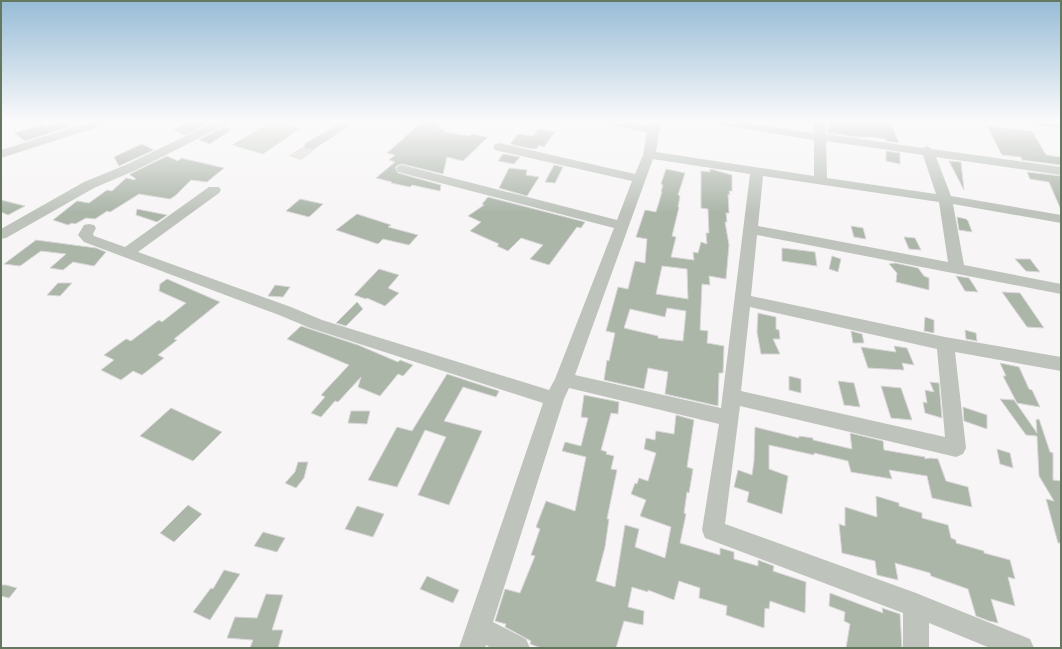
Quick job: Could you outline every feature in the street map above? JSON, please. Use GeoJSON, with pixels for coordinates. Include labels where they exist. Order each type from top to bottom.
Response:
{"type":"FeatureCollection","features":[{"type":"Feature","properties":{"kind":"street"},"geometry":{"type":"LineString","coordinates":[[1,235],[89,186],[162,152]]}},
{"type":"Feature","properties":{"kind":"street"},"geometry":{"type":"LineString","coordinates":[[522,152],[639,179]]}},
{"type":"Feature","properties":{"kind":"street"},"geometry":{"type":"LineString","coordinates":[[820,152],[821,180]]}},
{"type":"Feature","properties":{"kind":"street"},"geometry":{"type":"LineString","coordinates":[[928,152],[945,199],[958,269]]}},
{"type":"Feature","properties":{"kind":"street"},"geometry":{"type":"LineString","coordinates":[[942,152],[1061,171]]}},
{"type":"Feature","properties":{"kind":"street"},"geometry":{"type":"LineString","coordinates":[[517,648],[476,638],[554,399],[564,380],[649,155],[945,199],[1061,219]]}},
{"type":"Feature","properties":{"kind":"street"},"geometry":{"type":"LineString","coordinates":[[402,169],[622,226]]}},
{"type":"Feature","properties":{"kind":"street"},"geometry":{"type":"LineString","coordinates":[[756,171],[751,229],[730,407],[713,530],[916,606],[1020,648]]}},
{"type":"Feature","properties":{"kind":"street"},"geometry":{"type":"LineString","coordinates":[[128,252],[214,190]]}},
{"type":"Feature","properties":{"kind":"street"},"geometry":{"type":"LineString","coordinates":[[89,228],[85,235],[89,238],[316,324],[554,399]]}},
{"type":"Feature","properties":{"kind":"street"},"geometry":{"type":"LineString","coordinates":[[751,229],[1061,288]]}},
{"type":"Feature","properties":{"kind":"street"},"geometry":{"type":"LineString","coordinates":[[742,300],[945,344],[1061,364]]}},
{"type":"Feature","properties":{"kind":"street"},"geometry":{"type":"LineString","coordinates":[[564,380],[730,407],[956,448],[945,344]]}},
{"type":"Feature","properties":{"kind":"street"},"geometry":{"type":"LineString","coordinates":[[916,606],[916,648]]}},
{"type":"Feature","properties":{"kind":"shaded area"},"geometry":{"type":"Polygon","coordinates":[[[294,152],[312,152],[301,160],[288,156],[294,152]]]}},
{"type":"Feature","properties":{"kind":"building"},"geometry":{"type":"Polygon","coordinates":[[[124,152],[149,152],[119,166],[114,157],[124,152]]]}},
{"type":"Feature","properties":{"kind":"building"},"geometry":{"type":"Polygon","coordinates":[[[472,152],[463,161],[447,157],[443,174],[402,164],[395,168],[398,173],[441,185],[440,191],[412,185],[410,187],[376,178],[395,162],[389,160],[395,155],[387,153],[472,152]]]}},
{"type":"Feature","properties":{"kind":"building"},"geometry":{"type":"Polygon","coordinates":[[[886,152],[900,153],[900,164],[886,161],[886,152]]]}},
{"type":"Feature","properties":{"kind":"building"},"geometry":{"type":"Polygon","coordinates":[[[1001,152],[1044,152],[1046,155],[1061,157],[1061,165],[1022,160],[1021,157],[1002,155],[1001,152]]]}},
{"type":"Feature","properties":{"kind":"building"},"geometry":{"type":"Polygon","coordinates":[[[503,154],[520,157],[514,164],[498,161],[503,154]]]}},
{"type":"Feature","properties":{"kind":"building"},"geometry":{"type":"Polygon","coordinates":[[[167,156],[178,161],[181,158],[224,168],[207,182],[191,180],[170,199],[139,194],[110,212],[107,211],[95,219],[86,218],[75,224],[72,223],[68,225],[53,220],[77,201],[89,203],[107,190],[112,191],[126,178],[135,180],[135,178],[130,174],[167,156]]]}},
{"type":"Feature","properties":{"kind":"building"},"geometry":{"type":"Polygon","coordinates":[[[949,161],[961,162],[964,190],[949,161]]]}},
{"type":"Feature","properties":{"kind":"building"},"geometry":{"type":"Polygon","coordinates":[[[554,165],[563,167],[555,183],[545,182],[554,165]]]}},
{"type":"Feature","properties":{"kind":"building"},"geometry":{"type":"Polygon","coordinates":[[[509,168],[527,170],[526,175],[539,177],[527,196],[499,188],[509,168]]]}},
{"type":"Feature","properties":{"kind":"building"},"geometry":{"type":"Polygon","coordinates":[[[666,169],[685,173],[678,195],[680,196],[679,207],[672,236],[676,237],[671,257],[694,260],[693,252],[698,253],[701,242],[707,244],[706,233],[709,233],[708,209],[701,208],[701,171],[710,172],[710,169],[732,175],[732,191],[729,191],[730,195],[728,194],[729,213],[726,213],[727,222],[725,222],[729,245],[726,279],[709,276],[710,285],[702,284],[700,330],[708,331],[707,343],[724,346],[723,373],[719,373],[718,406],[665,394],[668,372],[648,368],[644,389],[604,380],[607,360],[609,361],[615,333],[606,331],[618,287],[628,289],[635,261],[645,263],[647,239],[636,237],[645,210],[656,212],[662,192],[663,185],[661,184],[666,169]],[[662,266],[656,294],[688,299],[687,269],[662,266]],[[667,308],[665,317],[630,309],[624,328],[658,336],[658,338],[683,341],[686,311],[667,308]]]}},
{"type":"Feature","properties":{"kind":"building"},"geometry":{"type":"Polygon","coordinates":[[[1027,172],[1061,176],[1061,210],[1049,182],[1030,179],[1027,172]]]}},
{"type":"Feature","properties":{"kind":"building"},"geometry":{"type":"Polygon","coordinates":[[[488,197],[585,222],[581,228],[577,227],[549,265],[530,259],[543,245],[521,238],[508,251],[497,246],[499,244],[470,231],[481,222],[468,216],[484,205],[482,204],[488,197]]]}},
{"type":"Feature","properties":{"kind":"building"},"geometry":{"type":"Polygon","coordinates":[[[300,199],[323,204],[309,217],[286,211],[300,199]]]}},
{"type":"Feature","properties":{"kind":"building"},"geometry":{"type":"Polygon","coordinates":[[[1,200],[25,206],[8,215],[1,212],[1,200]]]}},
{"type":"Feature","properties":{"kind":"building"},"geometry":{"type":"Polygon","coordinates":[[[137,209],[167,215],[157,222],[136,215],[137,209]]]}},
{"type":"Feature","properties":{"kind":"building"},"geometry":{"type":"Polygon","coordinates":[[[357,214],[391,225],[388,227],[418,235],[409,245],[383,239],[378,244],[336,230],[357,214]]]}},
{"type":"Feature","properties":{"kind":"building"},"geometry":{"type":"Polygon","coordinates":[[[957,217],[968,221],[972,232],[959,230],[957,217]]]}},
{"type":"Feature","properties":{"kind":"building"},"geometry":{"type":"Polygon","coordinates":[[[851,226],[863,228],[866,239],[854,237],[851,226]]]}},
{"type":"Feature","properties":{"kind":"building"},"geometry":{"type":"Polygon","coordinates":[[[904,237],[915,238],[921,250],[909,249],[904,237]]]}},
{"type":"Feature","properties":{"kind":"building"},"geometry":{"type":"Polygon","coordinates":[[[36,240],[96,248],[106,252],[94,266],[73,262],[63,270],[50,268],[66,254],[41,251],[20,266],[4,264],[36,240]]]}},
{"type":"Feature","properties":{"kind":"building"},"geometry":{"type":"Polygon","coordinates":[[[782,248],[815,252],[817,266],[782,261],[782,248]]]}},
{"type":"Feature","properties":{"kind":"building"},"geometry":{"type":"Polygon","coordinates":[[[832,256],[841,259],[838,272],[829,269],[832,256]]]}},
{"type":"Feature","properties":{"kind":"building"},"geometry":{"type":"Polygon","coordinates":[[[1015,259],[1030,259],[1040,272],[1026,271],[1015,259]]]}},
{"type":"Feature","properties":{"kind":"building"},"geometry":{"type":"Polygon","coordinates":[[[895,263],[918,268],[924,276],[929,278],[929,290],[896,282],[897,273],[889,264],[895,263]]]}},
{"type":"Feature","properties":{"kind":"building"},"geometry":{"type":"Polygon","coordinates":[[[379,269],[399,275],[388,288],[399,293],[385,306],[367,298],[354,295],[379,269]]]}},
{"type":"Feature","properties":{"kind":"building"},"geometry":{"type":"Polygon","coordinates":[[[956,276],[969,278],[978,292],[965,291],[956,276]]]}},
{"type":"Feature","properties":{"kind":"building"},"geometry":{"type":"Polygon","coordinates":[[[167,279],[220,302],[174,339],[177,340],[158,355],[164,358],[142,375],[133,371],[121,380],[101,370],[114,360],[104,355],[126,339],[131,341],[159,320],[162,322],[186,303],[159,291],[160,284],[167,279]]]}},
{"type":"Feature","properties":{"kind":"building"},"geometry":{"type":"Polygon","coordinates":[[[58,283],[72,283],[60,296],[47,295],[58,283]]]}},
{"type":"Feature","properties":{"kind":"building"},"geometry":{"type":"Polygon","coordinates":[[[275,285],[290,287],[283,297],[268,296],[275,285]]]}},
{"type":"Feature","properties":{"kind":"building"},"geometry":{"type":"Polygon","coordinates":[[[1002,292],[1020,293],[1044,328],[1027,327],[1002,292]]]}},
{"type":"Feature","properties":{"kind":"building"},"geometry":{"type":"Polygon","coordinates":[[[357,302],[363,309],[346,326],[336,323],[357,302]]]}},
{"type":"Feature","properties":{"kind":"building"},"geometry":{"type":"Polygon","coordinates":[[[758,313],[776,317],[776,329],[779,330],[780,339],[773,339],[780,354],[761,354],[757,332],[758,313]]]}},
{"type":"Feature","properties":{"kind":"building"},"geometry":{"type":"Polygon","coordinates":[[[925,317],[934,320],[934,333],[924,331],[925,317]]]}},
{"type":"Feature","properties":{"kind":"building"},"geometry":{"type":"Polygon","coordinates":[[[301,326],[358,345],[398,362],[400,360],[413,365],[403,376],[398,374],[380,396],[358,387],[361,377],[338,402],[335,401],[321,417],[311,413],[325,397],[321,395],[349,365],[287,339],[301,326]]]}},
{"type":"Feature","properties":{"kind":"building"},"geometry":{"type":"Polygon","coordinates":[[[965,330],[976,333],[977,341],[966,339],[965,330]]]}},
{"type":"Feature","properties":{"kind":"building"},"geometry":{"type":"Polygon","coordinates":[[[851,331],[862,334],[864,343],[853,343],[851,331]]]}},
{"type":"Feature","properties":{"kind":"building"},"geometry":{"type":"Polygon","coordinates":[[[894,346],[907,348],[914,365],[902,363],[904,370],[868,368],[861,347],[896,352],[894,346]]]}},
{"type":"Feature","properties":{"kind":"building"},"geometry":{"type":"Polygon","coordinates":[[[1000,363],[1019,367],[1029,389],[1032,390],[1040,407],[1017,403],[1003,376],[1006,376],[1000,363]]]}},
{"type":"Feature","properties":{"kind":"building"},"geometry":{"type":"Polygon","coordinates":[[[447,374],[499,391],[496,397],[463,387],[444,421],[482,431],[449,505],[418,495],[446,437],[425,430],[397,487],[368,480],[397,427],[412,431],[447,374]]]}},
{"type":"Feature","properties":{"kind":"building"},"geometry":{"type":"Polygon","coordinates":[[[789,376],[801,379],[801,393],[789,390],[789,376]]]}},
{"type":"Feature","properties":{"kind":"building"},"geometry":{"type":"Polygon","coordinates":[[[838,381],[854,383],[860,407],[844,405],[838,381]]]}},
{"type":"Feature","properties":{"kind":"building"},"geometry":{"type":"Polygon","coordinates":[[[930,382],[939,383],[942,418],[925,413],[923,402],[927,403],[925,390],[934,392],[930,382]]]}},
{"type":"Feature","properties":{"kind":"building"},"geometry":{"type":"Polygon","coordinates":[[[881,386],[901,388],[912,420],[891,418],[881,386]]]}},
{"type":"Feature","properties":{"kind":"building"},"geometry":{"type":"Polygon","coordinates":[[[584,395],[619,402],[618,414],[611,413],[601,450],[607,452],[606,454],[614,456],[611,469],[617,470],[607,519],[609,519],[605,547],[596,581],[615,587],[625,525],[639,529],[635,547],[665,558],[671,527],[640,516],[646,500],[631,494],[635,483],[637,484],[639,478],[648,481],[656,453],[644,449],[646,438],[655,440],[656,431],[674,434],[676,415],[694,420],[687,467],[693,469],[689,493],[687,492],[684,513],[686,514],[680,543],[720,555],[720,548],[734,552],[734,559],[758,566],[758,560],[774,566],[773,571],[806,582],[805,613],[770,601],[769,609],[765,608],[764,628],[726,615],[727,606],[699,598],[700,588],[679,581],[674,600],[648,590],[648,592],[632,587],[628,607],[644,611],[643,625],[624,621],[616,648],[541,648],[530,644],[531,641],[505,627],[506,624],[495,621],[505,589],[520,593],[535,556],[531,555],[540,529],[536,527],[546,501],[575,511],[586,457],[562,451],[565,442],[581,446],[588,418],[581,417],[584,395]]]}},
{"type":"Feature","properties":{"kind":"building"},"geometry":{"type":"Polygon","coordinates":[[[1000,399],[1014,400],[1037,433],[1036,420],[1039,419],[1050,452],[1053,453],[1053,480],[1061,481],[1061,543],[1058,543],[1046,499],[1054,501],[1039,476],[1037,436],[1026,435],[1000,399]]]}},
{"type":"Feature","properties":{"kind":"building"},"geometry":{"type":"Polygon","coordinates":[[[963,407],[987,415],[987,429],[964,421],[963,407]]]}},
{"type":"Feature","properties":{"kind":"building"},"geometry":{"type":"Polygon","coordinates":[[[171,408],[222,432],[193,461],[140,436],[171,408]]]}},
{"type":"Feature","properties":{"kind":"building"},"geometry":{"type":"Polygon","coordinates":[[[351,411],[370,411],[367,424],[348,423],[351,411]]]}},
{"type":"Feature","properties":{"kind":"building"},"geometry":{"type":"Polygon","coordinates":[[[755,427],[799,438],[799,436],[813,438],[813,440],[852,449],[850,433],[883,441],[884,450],[925,457],[925,459],[938,459],[946,481],[968,487],[972,507],[932,498],[927,476],[889,470],[892,479],[851,472],[848,461],[769,445],[769,469],[788,476],[782,514],[747,502],[749,492],[734,487],[738,470],[752,475],[755,427]]]}},
{"type":"Feature","properties":{"kind":"building"},"geometry":{"type":"Polygon","coordinates":[[[997,449],[1010,453],[1013,468],[1000,464],[997,449]]]}},
{"type":"Feature","properties":{"kind":"building"},"geometry":{"type":"Polygon","coordinates":[[[298,462],[308,462],[304,478],[296,488],[285,483],[295,472],[298,462]]]}},
{"type":"Feature","properties":{"kind":"building"},"geometry":{"type":"Polygon","coordinates":[[[876,496],[899,503],[899,506],[922,513],[922,518],[948,525],[951,538],[956,540],[956,543],[1010,560],[1015,579],[1008,577],[1015,606],[991,599],[998,623],[989,621],[976,616],[968,589],[931,576],[930,573],[895,563],[898,580],[877,575],[875,561],[842,553],[839,524],[845,526],[845,507],[877,517],[876,496]]]}},
{"type":"Feature","properties":{"kind":"building"},"geometry":{"type":"Polygon","coordinates":[[[188,505],[202,514],[174,542],[160,533],[188,505]]]}},
{"type":"Feature","properties":{"kind":"building"},"geometry":{"type":"Polygon","coordinates":[[[357,506],[384,514],[373,537],[345,529],[357,506]]]}},
{"type":"Feature","properties":{"kind":"building"},"geometry":{"type":"Polygon","coordinates":[[[263,532],[285,538],[277,552],[254,546],[263,532]]]}},
{"type":"Feature","properties":{"kind":"building"},"geometry":{"type":"Polygon","coordinates":[[[224,570],[240,574],[210,620],[193,612],[211,588],[213,589],[224,570]]]}},
{"type":"Feature","properties":{"kind":"building"},"geometry":{"type":"Polygon","coordinates":[[[427,576],[459,590],[453,603],[420,589],[427,576]]]}},
{"type":"Feature","properties":{"kind":"building"},"geometry":{"type":"Polygon","coordinates":[[[1,585],[17,588],[9,598],[1,596],[1,585]]]}},
{"type":"Feature","properties":{"kind":"building"},"geometry":{"type":"Polygon","coordinates":[[[830,593],[883,613],[882,608],[900,614],[902,648],[846,648],[850,624],[844,621],[845,612],[829,606],[830,593]]]}},
{"type":"Feature","properties":{"kind":"building"},"geometry":{"type":"Polygon","coordinates":[[[266,594],[283,595],[272,630],[283,630],[278,648],[250,648],[253,640],[227,638],[235,617],[257,618],[266,594]]]}}]}
